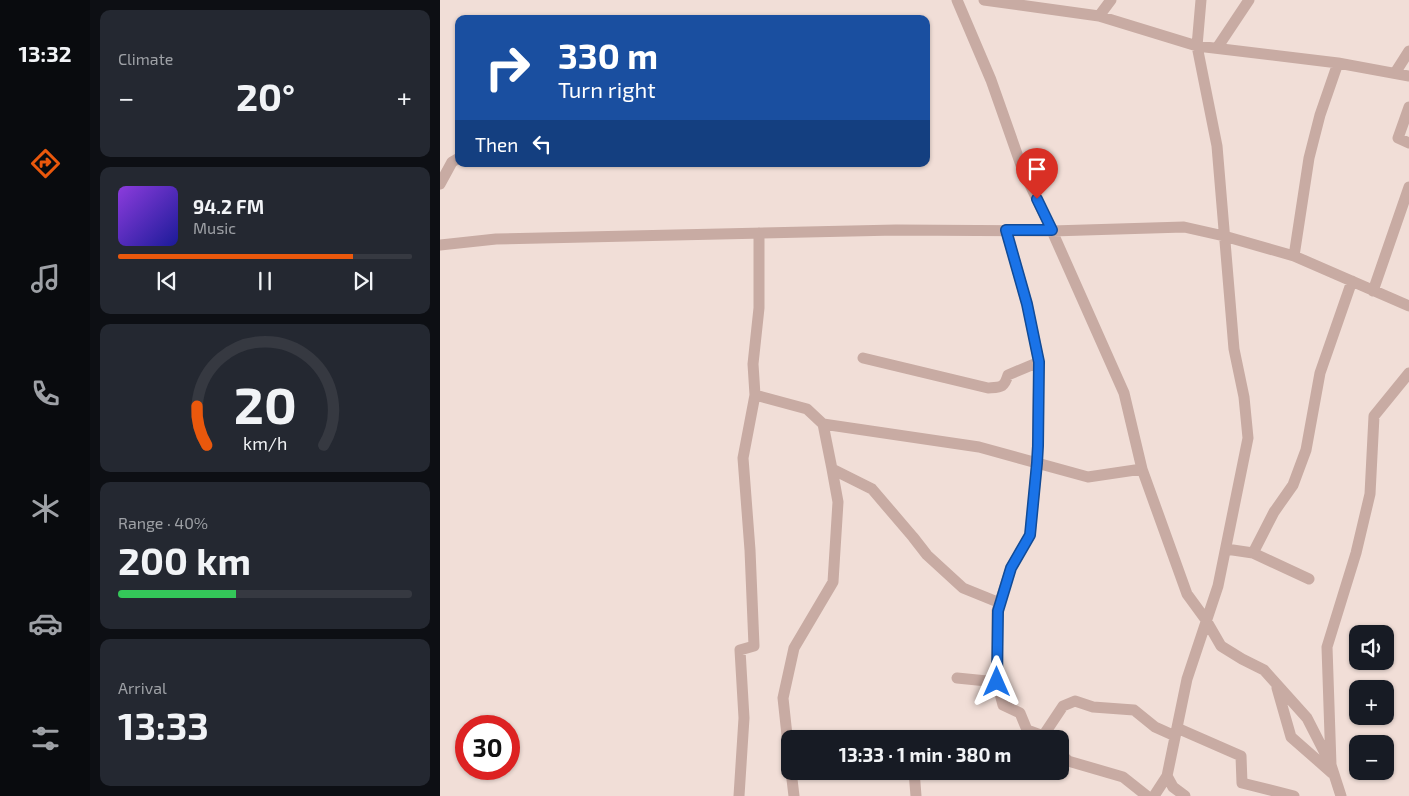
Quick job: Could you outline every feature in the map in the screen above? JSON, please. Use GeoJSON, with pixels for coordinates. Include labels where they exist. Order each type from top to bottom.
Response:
{"type":"FeatureCollection","features":[{"type":"Feature","properties":{"kind":"street"},"geometry":{"type":"LineString","coordinates":[[958,0],[991,80],[1022,168],[1052,230],[1124,393],[1142,469],[1188,594],[1221,646],[1264,670],[1307,718],[1332,770],[1341,796]]}},
{"type":"Feature","properties":{"kind":"street"},"geometry":{"type":"LineString","coordinates":[[984,0],[1099,16],[1197,46],[1338,63],[1409,76]]}},
{"type":"Feature","properties":{"kind":"street"},"geometry":{"type":"LineString","coordinates":[[1099,16],[1111,0]]}},
{"type":"Feature","properties":{"kind":"street"},"geometry":{"type":"LineString","coordinates":[[1154,796],[1167,776],[1186,679],[1218,586],[1248,438],[1244,397],[1234,349],[1216,146],[1197,46],[1201,0]]}},
{"type":"Feature","properties":{"kind":"street"},"geometry":{"type":"LineString","coordinates":[[1217,48],[1249,0]]}},
{"type":"Feature","properties":{"kind":"street"},"geometry":{"type":"LineString","coordinates":[[1395,74],[1409,51]]}},
{"type":"Feature","properties":{"kind":"street"},"geometry":{"type":"LineString","coordinates":[[1294,256],[1309,158],[1320,115],[1338,63]]}},
{"type":"Feature","properties":{"kind":"street"},"geometry":{"type":"LineString","coordinates":[[1409,107],[1398,138],[1409,142]]}},
{"type":"Feature","properties":{"kind":"street"},"geometry":{"type":"LineString","coordinates":[[440,184],[452,162],[455,160]]}},
{"type":"Feature","properties":{"kind":"street"},"geometry":{"type":"LineString","coordinates":[[1373,290],[1409,187]]}},
{"type":"Feature","properties":{"kind":"street"},"geometry":{"type":"LineString","coordinates":[[440,245],[496,239],[896,230],[1052,230],[1184,227],[1294,256],[1409,306]]}},
{"type":"Feature","properties":{"kind":"street"},"geometry":{"type":"LineString","coordinates":[[1006,230],[1027,304],[1039,362],[1037,463],[1030,535],[1011,568],[998,611],[997,682],[1003,705],[1020,714],[1027,730]]}},
{"type":"Feature","properties":{"kind":"street"},"geometry":{"type":"LineString","coordinates":[[739,796],[744,718],[740,650],[754,646],[750,550],[743,458],[754,395],[753,364],[759,308],[759,233]]}},
{"type":"Feature","properties":{"kind":"street"},"geometry":{"type":"LineString","coordinates":[[1253,553],[1274,512],[1294,485],[1306,450],[1320,373],[1352,281]]}},
{"type":"Feature","properties":{"kind":"street"},"geometry":{"type":"LineString","coordinates":[[863,358],[988,388],[1001,388],[1006,384],[1008,375],[1039,362]]}},
{"type":"Feature","properties":{"kind":"street"},"geometry":{"type":"LineString","coordinates":[[1332,770],[1327,647],[1356,553],[1370,494],[1374,416],[1409,373]]}},
{"type":"Feature","properties":{"kind":"street"},"geometry":{"type":"LineString","coordinates":[[754,395],[807,409],[823,424],[979,446],[1088,477],[1142,469]]}},
{"type":"Feature","properties":{"kind":"street"},"geometry":{"type":"LineString","coordinates":[[787,730],[783,698],[794,648],[833,582],[838,502],[823,424]]}},
{"type":"Feature","properties":{"kind":"street"},"geometry":{"type":"LineString","coordinates":[[832,469],[872,489],[927,554],[963,588],[1000,603]]}},
{"type":"Feature","properties":{"kind":"street"},"geometry":{"type":"LineString","coordinates":[[1226,549],[1253,553],[1310,579]]}},
{"type":"Feature","properties":{"kind":"street"},"geometry":{"type":"LineString","coordinates":[[957,678],[997,682]]}},
{"type":"Feature","properties":{"kind":"street"},"geometry":{"type":"LineString","coordinates":[[1276,684],[1291,737],[1332,770]]}},
{"type":"Feature","properties":{"kind":"street"},"geometry":{"type":"LineString","coordinates":[[1050,730],[1063,706],[1075,701],[1093,707],[1134,710],[1155,727],[1176,732],[1241,756],[1242,783],[1294,796]]}},
{"type":"Feature","properties":{"kind":"street"},"geometry":{"type":"LineString","coordinates":[[1069,761],[1123,777],[1147,796]]}},
{"type":"Feature","properties":{"kind":"street"},"geometry":{"type":"LineString","coordinates":[[1167,776],[1173,787],[1186,796]]}},
{"type":"Feature","properties":{"kind":"street"},"geometry":{"type":"LineString","coordinates":[[792,780],[794,796]]}},
{"type":"Feature","properties":{"kind":"street"},"geometry":{"type":"LineString","coordinates":[[915,780],[916,796]]}},
{"type":"Feature","properties":{"kind":"route"},"geometry":{"type":"LineString","coordinates":[[997,682],[998,611],[1011,568],[1030,535],[1038,446],[1039,362],[1027,304],[1006,230],[1052,230],[1037,199]]}}]}
